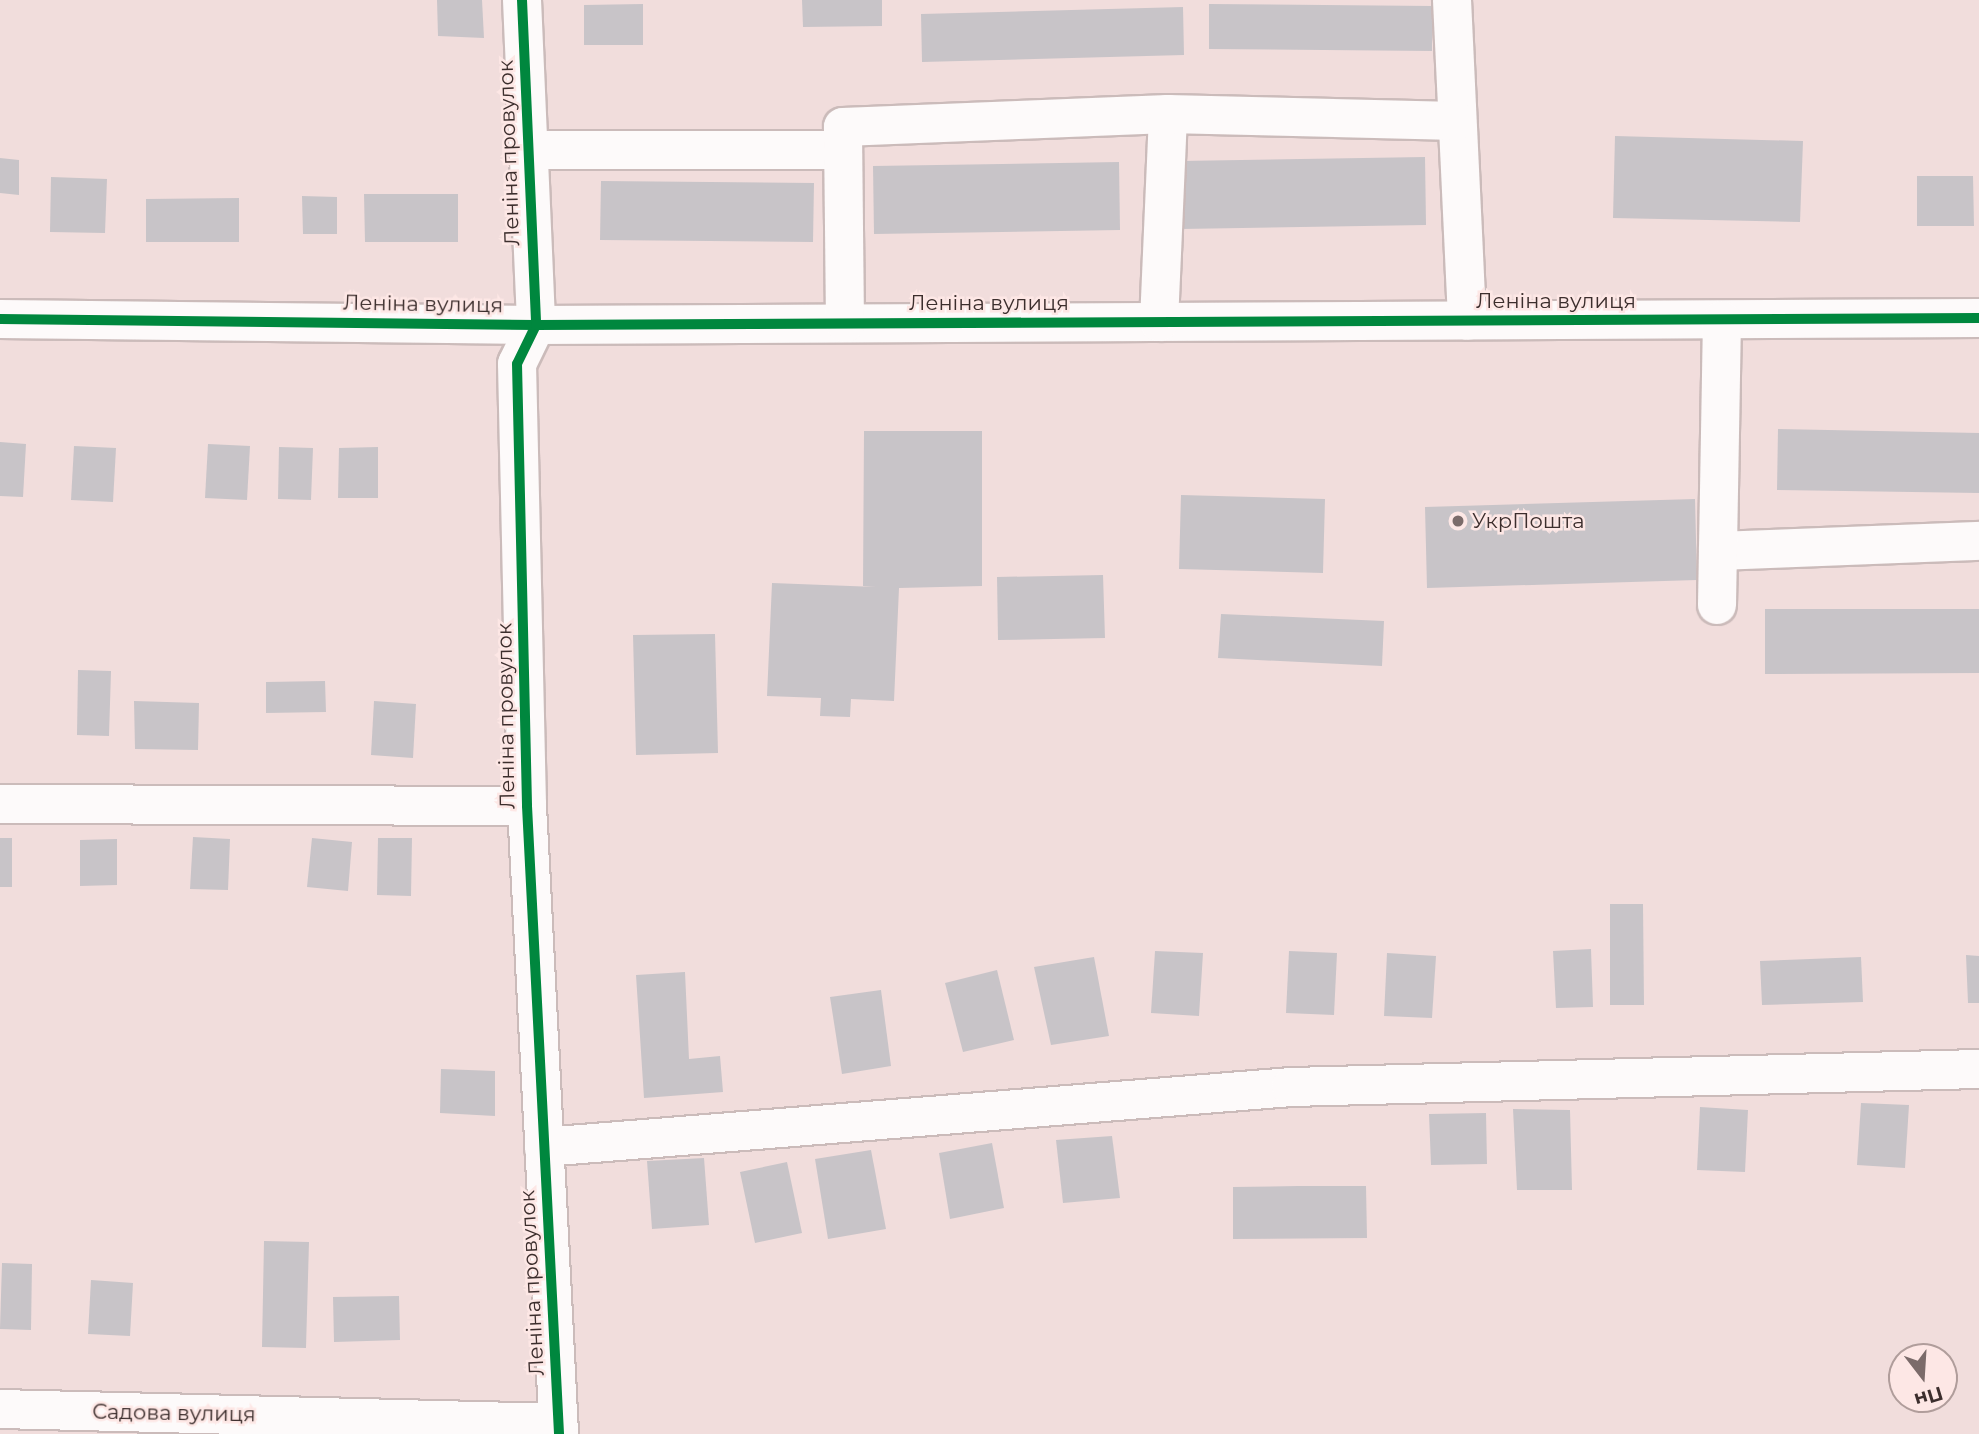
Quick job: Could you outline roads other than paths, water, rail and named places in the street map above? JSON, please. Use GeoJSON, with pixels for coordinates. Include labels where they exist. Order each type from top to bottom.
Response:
{"type":"FeatureCollection","features":[{"type":"Feature","properties":{"kind":"street","name":"Леніна провулок"},"geometry":{"type":"LineString","coordinates":[[522,0],[536,325],[517,364],[527,806],[558,1429]]}},
{"type":"Feature","properties":{"kind":"street"},"geometry":{"type":"LineString","coordinates":[[1452,0],[1467,321]]}},
{"type":"Feature","properties":{"kind":"street"},"geometry":{"type":"LineString","coordinates":[[845,323],[843,127],[1168,114],[1457,121]]}},
{"type":"Feature","properties":{"kind":"street"},"geometry":{"type":"LineString","coordinates":[[1159,322],[1168,114]]}},
{"type":"Feature","properties":{"kind":"street"},"geometry":{"type":"LineString","coordinates":[[528,150],[843,150]]}},
{"type":"Feature","properties":{"kind":"street","name":"Леніна вулиця"},"geometry":{"type":"LineString","coordinates":[[0,319],[536,325],[1979,318]]}},
{"type":"Feature","properties":{"kind":"street"},"geometry":{"type":"LineString","coordinates":[[1717,605],[1722,320]]}},
{"type":"Feature","properties":{"kind":"street"},"geometry":{"type":"LineString","coordinates":[[1718,551],[1979,541]]}},
{"type":"Feature","properties":{"kind":"street"},"geometry":{"type":"LineString","coordinates":[[0,804],[527,806]]}},
{"type":"Feature","properties":{"kind":"street"},"geometry":{"type":"LineString","coordinates":[[544,1147],[1290,1087],[1979,1069]]}},
{"type":"Feature","properties":{"kind":"street","name":"Садова вулиця"},"geometry":{"type":"LineString","coordinates":[[0,1409],[558,1429]]}},
{"type":"Feature","properties":{"kind":"place","name":"УкрПошта"},"geometry":{"type":"Point","coordinates":[1458,521]}}]}
